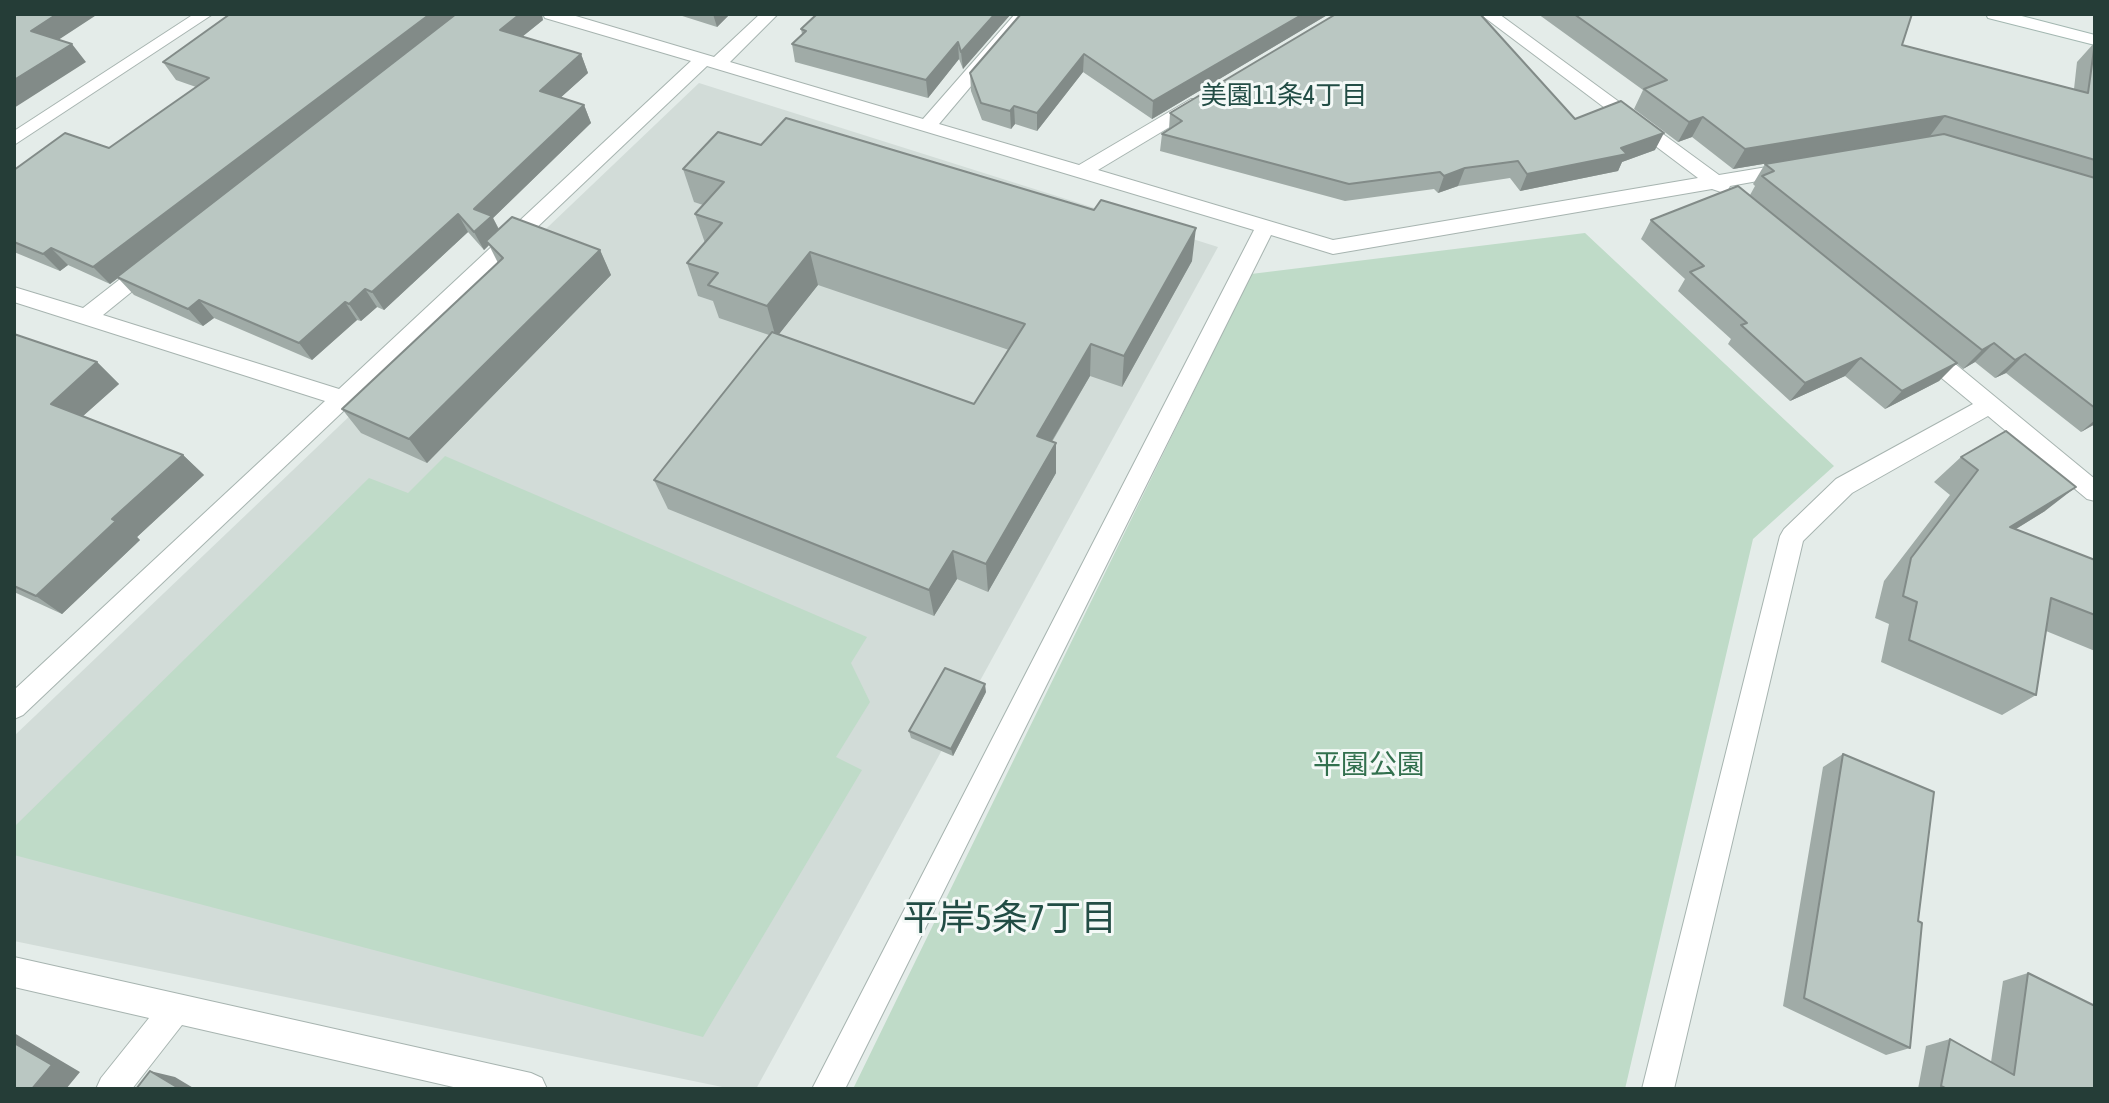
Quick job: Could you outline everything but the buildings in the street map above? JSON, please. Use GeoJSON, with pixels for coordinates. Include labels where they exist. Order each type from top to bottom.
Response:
{"type":"FeatureCollection","features":[{"type":"Feature","properties":{"kind":"street"},"geometry":{"type":"LineString","coordinates":[[14,139],[205,14]]}},
{"type":"Feature","properties":{"kind":"street"},"geometry":{"type":"LineString","coordinates":[[551,14],[1333,247],[1808,166]]}},
{"type":"Feature","properties":{"kind":"street"},"geometry":{"type":"LineString","coordinates":[[19,695],[710,62],[770,14]]}},
{"type":"Feature","properties":{"kind":"street"},"geometry":{"type":"LineString","coordinates":[[928,125],[1024,14]]}},
{"type":"Feature","properties":{"kind":"street"},"geometry":{"type":"LineString","coordinates":[[1488,14],[1742,204]]}},
{"type":"Feature","properties":{"kind":"street"},"geometry":{"type":"LineString","coordinates":[[1994,14],[2095,40]]}},
{"type":"Feature","properties":{"kind":"street"},"geometry":{"type":"LineString","coordinates":[[1083,171],[1215,93]]}},
{"type":"Feature","properties":{"kind":"street"},"geometry":{"type":"LineString","coordinates":[[828,1089],[1265,227]]}},
{"type":"Feature","properties":{"kind":"street"},"geometry":{"type":"LineString","coordinates":[[85,318],[161,259]]}},
{"type":"Feature","properties":{"kind":"street"},"geometry":{"type":"LineString","coordinates":[[14,294],[342,398]]}},
{"type":"Feature","properties":{"kind":"street"},"geometry":{"type":"LineString","coordinates":[[1904,334],[2095,492]]}},
{"type":"Feature","properties":{"kind":"street"},"geometry":{"type":"LineString","coordinates":[[1658,1089],[1792,536],[1844,486],[1990,405]]}},
{"type":"Feature","properties":{"kind":"street"},"geometry":{"type":"LineString","coordinates":[[14,972],[531,1089]]}},
{"type":"Feature","properties":{"kind":"street"},"geometry":{"type":"LineString","coordinates":[[112,1089],[176,1008]]}},
{"type":"Feature","properties":{"kind":"shaded area"},"geometry":{"type":"Polygon","coordinates":[[[699,83],[1218,247],[756,1089],[732,1089],[14,941],[14,736],[699,83]]]}},
{"type":"Feature","properties":{"kind":"green space","name":"平園公園"},"geometry":{"type":"Polygon","coordinates":[[[1585,233],[1834,466],[1753,539],[1625,1089],[853,1089],[1251,274],[1585,233]]]}},
{"type":"Feature","properties":{"kind":"green space"},"geometry":{"type":"Polygon","coordinates":[[[445,456],[867,637],[851,663],[870,702],[836,757],[862,770],[703,1037],[14,855],[14,827],[369,478],[408,493],[445,456]]]}},
{"type":"Feature","properties":{"kind":"district","name":"美園11条4丁目"},"geometry":{"type":"Point","coordinates":[1284,96]}},
{"type":"Feature","properties":{"kind":"district","name":"平岸5条7丁目"},"geometry":{"type":"Point","coordinates":[1010,919]}}]}
